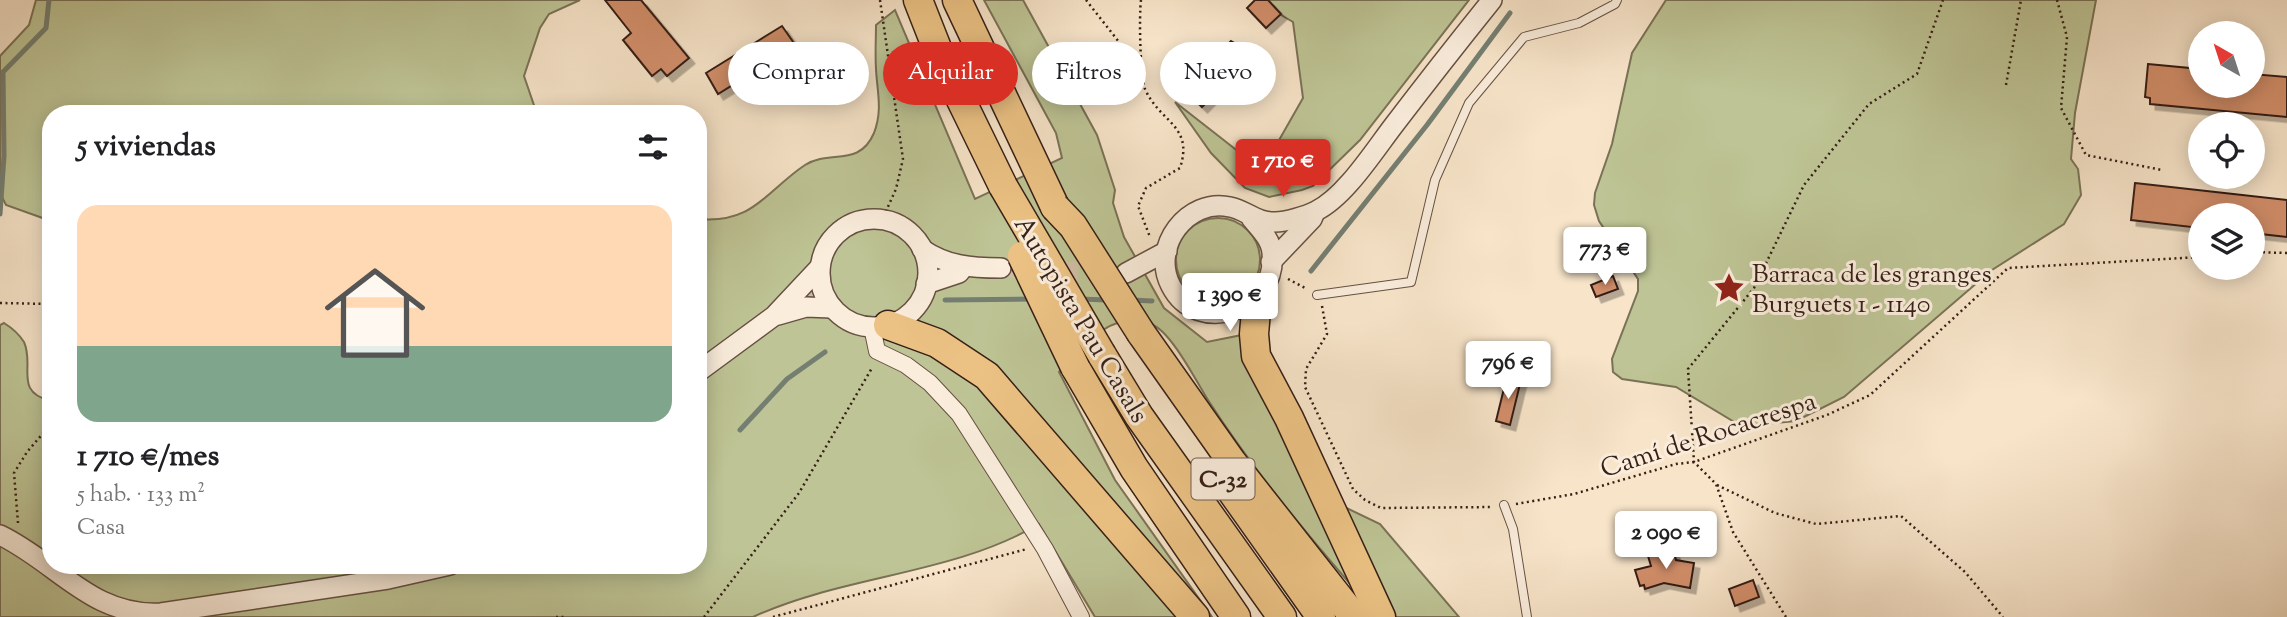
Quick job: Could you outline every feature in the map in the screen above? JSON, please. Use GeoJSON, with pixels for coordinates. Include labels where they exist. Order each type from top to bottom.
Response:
{"type":"FeatureCollection","features":[{"type":"Feature","properties":{"kind":"highway","name":"Autopista Pau Casals"},"geometry":{"type":"LineString","coordinates":[[918,0],[996,188],[1139,416],[1282,617]]}},
{"type":"Feature","properties":{"kind":"highway","name":"Autopista Pau Casals"},"geometry":{"type":"LineString","coordinates":[[957,0],[1055,207],[1135,336],[1170,404],[1321,617]]}},
{"type":"Feature","properties":{"kind":"highway"},"geometry":{"type":"LineString","coordinates":[[996,188],[1075,367],[1134,468],[1236,617]]}},
{"type":"Feature","properties":{"kind":"highway"},"geometry":{"type":"LineString","coordinates":[[1257,299],[1254,334],[1256,356],[1289,418],[1381,617]]}},
{"type":"Feature","properties":{"kind":"highway"},"geometry":{"type":"LineString","coordinates":[[880,326],[937,343],[987,376],[1195,617]]}},
{"type":"Feature","properties":{"kind":"highway"},"geometry":{"type":"LineString","coordinates":[[1135,336],[1354,617]]}},
{"type":"Feature","properties":{"kind":"street"},"geometry":{"type":"LineString","coordinates":[[1169,281],[1132,277],[1126,273],[1167,247],[1182,222],[1207,208],[1231,207],[1251,218],[1274,222],[1315,212],[1336,197],[1492,0]]}},
{"type":"Feature","properties":{"kind":"street"},"geometry":{"type":"LineString","coordinates":[[1271,262],[1312,219],[1315,212]]}},
{"type":"Feature","properties":{"kind":"street"},"geometry":{"type":"LineString","coordinates":[[1167,247],[1169,281],[1186,302],[1206,313],[1227,314],[1257,299],[1265,286],[1271,262],[1267,239],[1251,218]]}},
{"type":"Feature","properties":{"kind":"street"},"geometry":{"type":"LineString","coordinates":[[707,365],[774,316],[820,267],[831,241],[853,223],[882,220],[905,229],[922,249],[937,260],[963,268],[1001,268]]}},
{"type":"Feature","properties":{"kind":"street"},"geometry":{"type":"LineString","coordinates":[[820,267],[821,285],[832,308],[844,318],[880,326],[906,316],[919,302],[926,284],[927,266],[922,249]]}},
{"type":"Feature","properties":{"kind":"street"},"geometry":{"type":"LineString","coordinates":[[926,284],[959,273],[963,268]]}},
{"type":"Feature","properties":{"kind":"street"},"geometry":{"type":"LineString","coordinates":[[774,316],[806,307],[832,308]]}},
{"type":"Feature","properties":{"kind":"street"},"geometry":{"type":"LineString","coordinates":[[880,326],[877,351],[906,365],[945,397],[1043,545],[1081,617]]}},
{"type":"Feature","properties":{"kind":"street"},"geometry":{"type":"LineString","coordinates":[[8,540],[42,563]]}},
{"type":"Feature","properties":{"kind":"street"},"geometry":{"type":"LineString","coordinates":[[59,574],[106,605],[125,612],[146,614],[410,574]]}},
{"type":"Feature","properties":{"kind":"lane"},"geometry":{"type":"LineString","coordinates":[[1317,295],[1411,282],[1435,180],[1469,103],[1524,37],[1579,23],[1615,4],[1617,0]]}},
{"type":"Feature","properties":{"kind":"lane"},"geometry":{"type":"LineString","coordinates":[[1504,505],[1513,529],[1527,617]]}},
{"type":"Feature","properties":{"kind":"path"},"geometry":{"type":"LineString","coordinates":[[880,0],[889,47],[891,94],[903,159],[897,189],[882,220]]}},
{"type":"Feature","properties":{"kind":"path"},"geometry":{"type":"LineString","coordinates":[[1086,0],[1118,42]]}},
{"type":"Feature","properties":{"kind":"path"},"geometry":{"type":"LineString","coordinates":[[1141,0],[1142,42]]}},
{"type":"Feature","properties":{"kind":"path"},"geometry":{"type":"LineString","coordinates":[[1943,0],[1917,74],[1869,104],[1804,185],[1754,288],[1688,369],[1694,462],[1716,484],[1775,513],[1816,524],[1901,516],[1965,572],[2003,617]]}},
{"type":"Feature","properties":{"kind":"path"},"geometry":{"type":"LineString","coordinates":[[2006,85],[2021,0]]}},
{"type":"Feature","properties":{"kind":"path"},"geometry":{"type":"LineString","coordinates":[[2057,0],[2067,37],[2061,107],[2086,155],[2162,170]]}},
{"type":"Feature","properties":{"kind":"path"},"geometry":{"type":"LineString","coordinates":[[1146,90],[1163,117],[1181,132],[1186,151],[1180,168],[1146,188],[1138,206],[1151,238],[1167,247]]}},
{"type":"Feature","properties":{"kind":"path"},"geometry":{"type":"LineString","coordinates":[[2265,253],[2287,253]]}},
{"type":"Feature","properties":{"kind":"path","name":"Camí de Rocacrespa"},"geometry":{"type":"LineString","coordinates":[[1327,334],[1306,369],[1305,387],[1353,489],[1381,508],[1481,509],[1574,494],[1676,464],[1694,462],[1827,415],[1870,395],[2008,268],[2188,258]]}},
{"type":"Feature","properties":{"kind":"path"},"geometry":{"type":"LineString","coordinates":[[0,303],[42,304]]}},
{"type":"Feature","properties":{"kind":"path"},"geometry":{"type":"LineString","coordinates":[[704,617],[799,493],[869,378],[877,351]]}},
{"type":"Feature","properties":{"kind":"path"},"geometry":{"type":"LineString","coordinates":[[8,540],[19,516],[15,473],[27,452],[42,434]]}},
{"type":"Feature","properties":{"kind":"path"},"geometry":{"type":"LineString","coordinates":[[1716,484],[1733,532],[1786,617]]}},
{"type":"Feature","properties":{"kind":"path"},"geometry":{"type":"LineString","coordinates":[[773,617],[1043,545]]}},
{"type":"Feature","properties":{"kind":"path"},"geometry":{"type":"LineString","coordinates":[[556,617],[565,617]]}},
{"type":"Feature","properties":{"kind":"green space"},"geometry":{"type":"Polygon","coordinates":[[[36,0],[580,0],[549,14],[540,28],[524,76],[534,105],[42,105],[42,218],[6,205],[0,193],[0,56],[29,25],[36,0]]]}},
{"type":"Feature","properties":{"kind":"green space"},"geometry":{"type":"Polygon","coordinates":[[[984,0],[1023,0],[1046,42],[1032,42],[1032,89],[1018,63],[1018,42],[1007,42],[984,0]]]}},
{"type":"Feature","properties":{"kind":"green space"},"geometry":{"type":"Polygon","coordinates":[[[1256,0],[1469,0],[1360,140],[1313,186],[1269,197],[1245,188],[1211,153],[1177,105],[1262,170],[1303,98],[1293,22],[1256,0]]]}},
{"type":"Feature","properties":{"kind":"green space"},"geometry":{"type":"Polygon","coordinates":[[[1666,0],[2096,0],[2075,113],[2071,159],[2078,169],[2081,195],[2064,224],[1992,270],[1844,397],[1796,421],[1741,426],[1676,387],[1622,379],[1613,372],[1612,359],[1638,291],[1638,279],[1599,221],[1594,205],[1595,193],[1612,144],[1632,53],[1666,0]]]}},
{"type":"Feature","properties":{"kind":"green space"},"geometry":{"type":"Polygon","coordinates":[[[895,10],[909,42],[883,42],[883,105],[935,105],[975,199],[1062,158],[1056,133],[1041,105],[1081,105],[1097,135],[1115,190],[1113,203],[1124,237],[1164,308],[1207,342],[1242,335],[1311,491],[1380,524],[1459,617],[1379,617],[1268,484],[1227,428],[1167,336],[1151,324],[1137,321],[1123,322],[1099,333],[1059,372],[1115,480],[1212,617],[1095,617],[1039,524],[1006,541],[971,554],[824,592],[753,617],[0,617],[0,325],[4,323],[24,342],[29,385],[32,391],[42,398],[42,574],[707,574],[707,219],[733,216],[746,211],[805,165],[815,160],[852,154],[868,144],[877,125],[879,108],[876,25],[895,10]]]}},
{"type":"Feature","properties":{"kind":"green space"},"geometry":{"type":"Polygon","coordinates":[[[1210,218],[1226,218],[1242,225],[1253,236],[1260,252],[1257,276],[1248,290],[1226,302],[1210,302],[1194,295],[1183,284],[1176,268],[1176,252],[1183,236],[1194,225],[1210,218]]]}},
{"type":"Feature","properties":{"kind":"building"},"geometry":{"type":"Polygon","coordinates":[[[605,0],[641,0],[689,58],[667,76],[661,69],[652,76],[623,40],[631,33],[605,0]]]}},
{"type":"Feature","properties":{"kind":"building"},"geometry":{"type":"Polygon","coordinates":[[[1255,0],[1268,0],[1281,14],[1266,28],[1247,8],[1255,0]]]}},
{"type":"Feature","properties":{"kind":"building"},"geometry":{"type":"Polygon","coordinates":[[[782,26],[793,42],[756,42],[782,26]]]}},
{"type":"Feature","properties":{"kind":"building"},"geometry":{"type":"Polygon","coordinates":[[[728,59],[728,88],[718,94],[706,73],[728,59]]]}},
{"type":"Feature","properties":{"kind":"building"},"geometry":{"type":"Polygon","coordinates":[[[2148,64],[2188,68],[2188,98],[2265,98],[2265,75],[2287,77],[2287,117],[2265,115],[2265,112],[2234,112],[2150,104],[2150,98],[2145,97],[2148,64]]]}},
{"type":"Feature","properties":{"kind":"building"},"geometry":{"type":"Polygon","coordinates":[[[2135,183],[2287,200],[2287,237],[2265,234],[2265,203],[2188,203],[2188,227],[2131,220],[2135,183]]]}},
{"type":"Feature","properties":{"kind":"building"},"geometry":{"type":"Polygon","coordinates":[[[1613,276],[1618,289],[1596,297],[1591,285],[1613,276]]]}},
{"type":"Feature","properties":{"kind":"building"},"geometry":{"type":"Polygon","coordinates":[[[1507,376],[1521,380],[1510,425],[1496,421],[1507,376]]]}},
{"type":"Feature","properties":{"kind":"building"},"geometry":{"type":"Polygon","coordinates":[[[1673,549],[1676,560],[1694,563],[1690,588],[1664,583],[1645,589],[1644,585],[1640,586],[1635,570],[1651,566],[1648,556],[1673,549]]]}},
{"type":"Feature","properties":{"kind":"building"},"geometry":{"type":"Polygon","coordinates":[[[1753,580],[1759,597],[1735,606],[1729,589],[1753,580]]]}},
{"type":"Feature","properties":{"kind":"waterway"},"geometry":{"type":"LineString","coordinates":[[0,214],[4,156],[3,72],[46,28],[49,0]]}},
{"type":"Feature","properties":{"kind":"waterway"},"geometry":{"type":"LineString","coordinates":[[1311,271],[1427,125],[1510,13]]}},
{"type":"Feature","properties":{"kind":"waterway"},"geometry":{"type":"LineString","coordinates":[[945,300],[1034,299]]}},
{"type":"Feature","properties":{"kind":"waterway"},"geometry":{"type":"LineString","coordinates":[[1079,299],[1107,300]]}},
{"type":"Feature","properties":{"kind":"waterway"},"geometry":{"type":"LineString","coordinates":[[1131,300],[1152,301]]}},
{"type":"Feature","properties":{"kind":"waterway"},"geometry":{"type":"LineString","coordinates":[[740,430],[787,379],[825,352]]}},
{"type":"Feature","properties":{"kind":"tunnel"},"geometry":{"type":"LineString","coordinates":[[1001,268],[1111,273]]}},
{"type":"Feature","properties":{"kind":"place","name":"Barraca de les granges Burguets 1 - 1140"},"geometry":{"type":"Point","coordinates":[1729,288]}}]}
